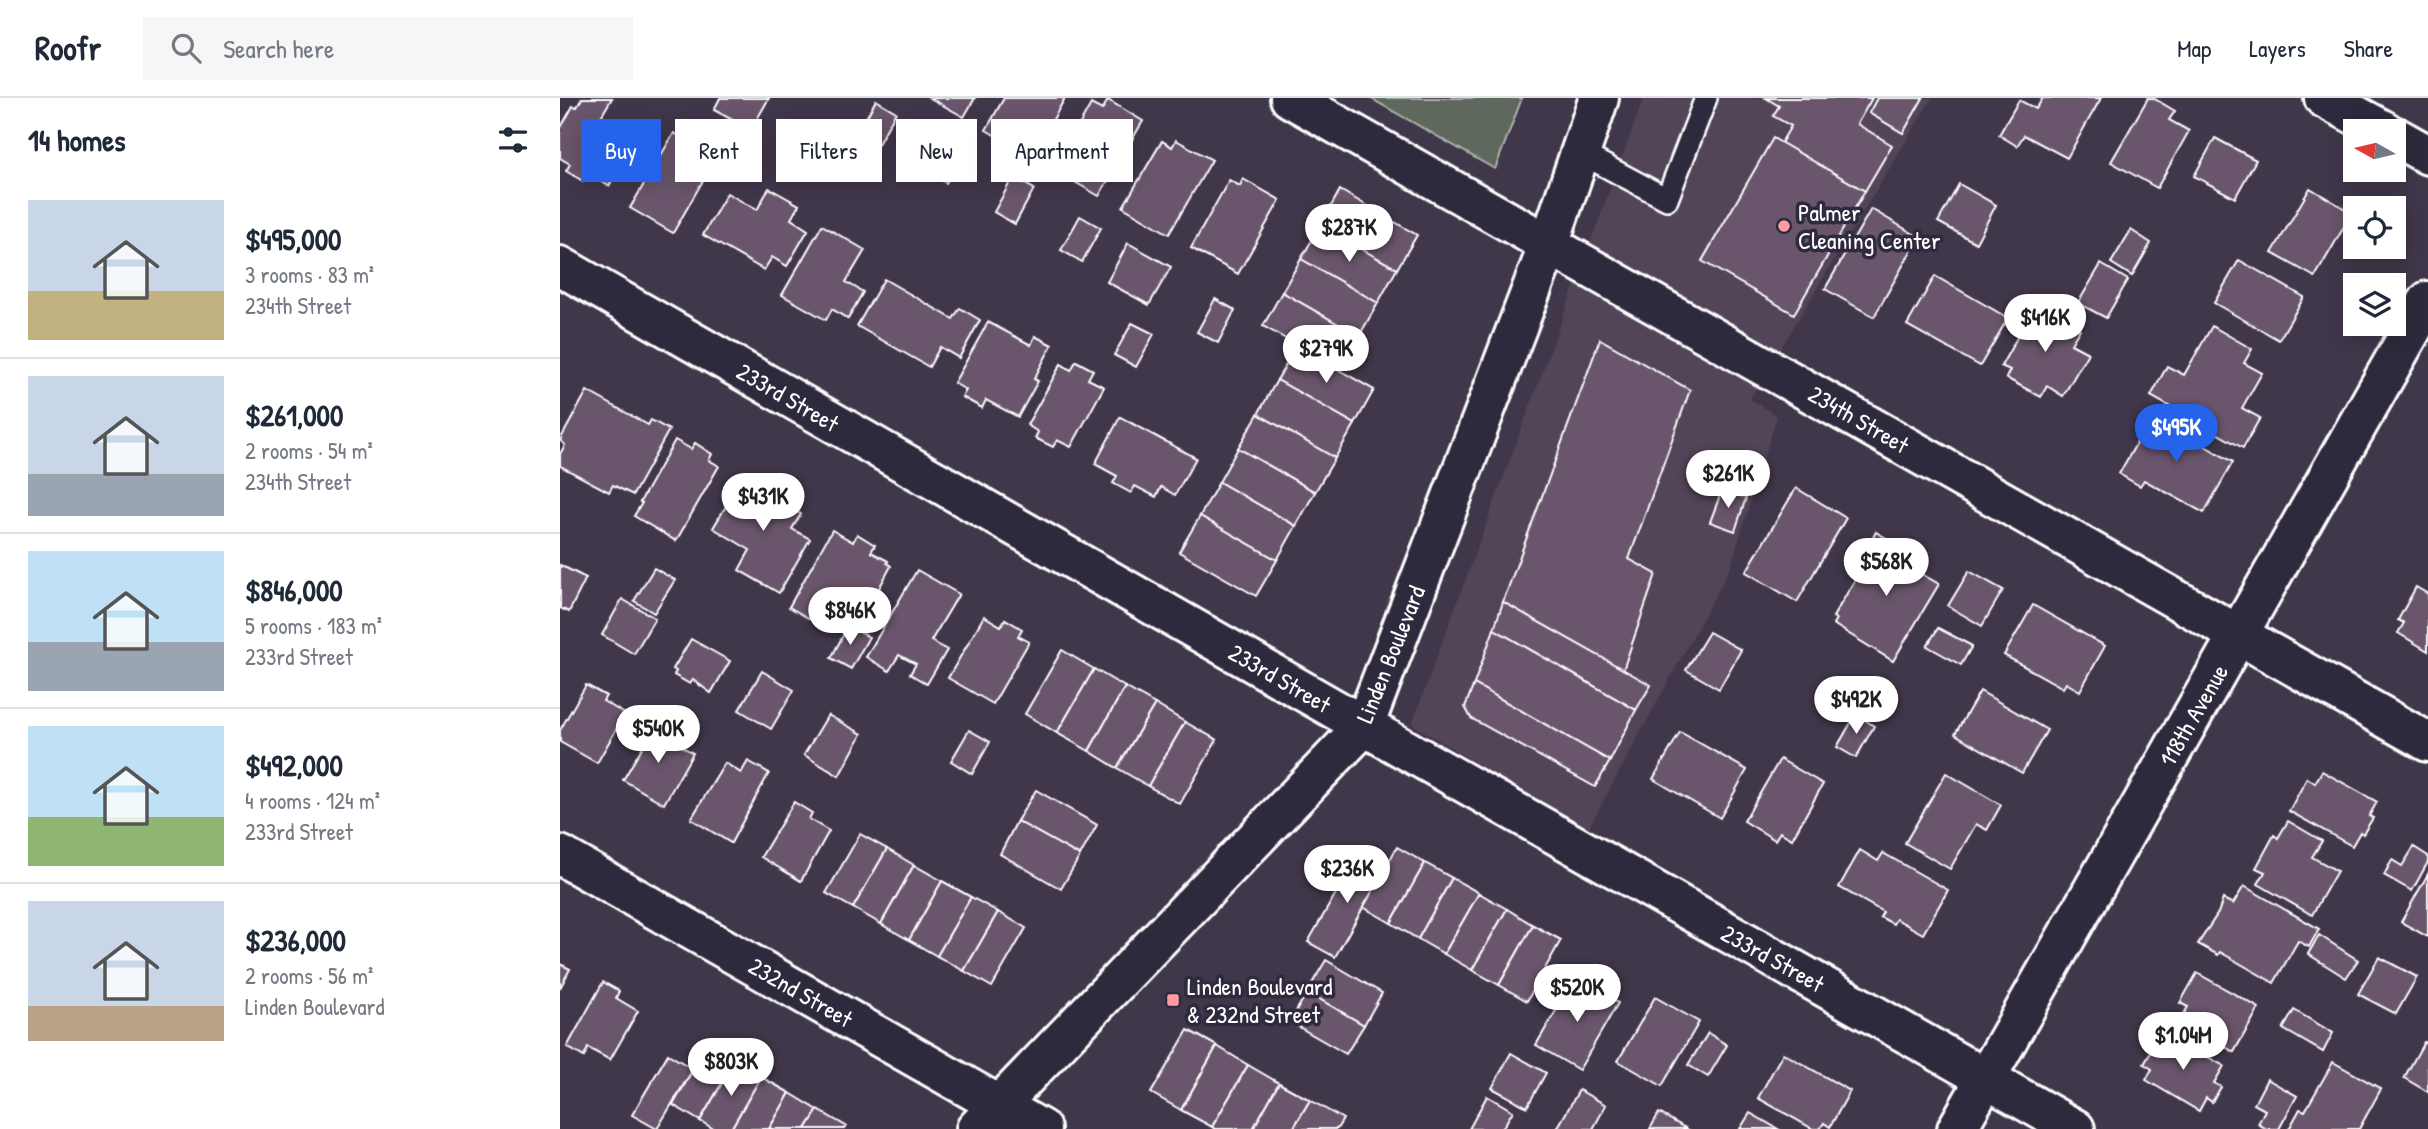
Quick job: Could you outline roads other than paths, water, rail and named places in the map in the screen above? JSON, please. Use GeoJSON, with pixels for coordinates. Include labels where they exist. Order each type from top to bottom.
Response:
{"type":"FeatureCollection","features":[{"type":"Feature","properties":{"kind":"street","name":"234th Street"},"geometry":{"type":"LineString","coordinates":[[1290,98],[2428,742]]}},
{"type":"Feature","properties":{"kind":"street","name":"Linden Boulevard"},"geometry":{"type":"LineString","coordinates":[[988,1117],[1364,726],[1549,244],[1599,98]]}},
{"type":"Feature","properties":{"kind":"street"},"geometry":{"type":"LineString","coordinates":[[2324,98],[2363,119]]}},
{"type":"Feature","properties":{"kind":"street"},"geometry":{"type":"LineString","coordinates":[[2406,143],[2428,155]]}},
{"type":"Feature","properties":{"kind":"street","name":"233rd Street"},"geometry":{"type":"LineString","coordinates":[[560,266],[2075,1129]]}},
{"type":"Feature","properties":{"kind":"street","name":"118th Avenue"},"geometry":{"type":"LineString","coordinates":[[1957,1129],[2428,301]]}},
{"type":"Feature","properties":{"kind":"street","name":"232nd Street"},"geometry":{"type":"LineString","coordinates":[[560,855],[988,1117],[1041,1129]]}},
{"type":"Feature","properties":{"kind":"lane"},"geometry":{"type":"LineString","coordinates":[[1581,153],[1667,200],[1706,98]]}},
{"type":"Feature","properties":{"kind":"place","name":"Palmer Cleaning Center"},"geometry":{"type":"Point","coordinates":[1784,226]}},
{"type":"Feature","properties":{"kind":"place","name":"Linden Boulevard & 232nd Street"},"geometry":{"type":"Point","coordinates":[1173,1000]}}]}
